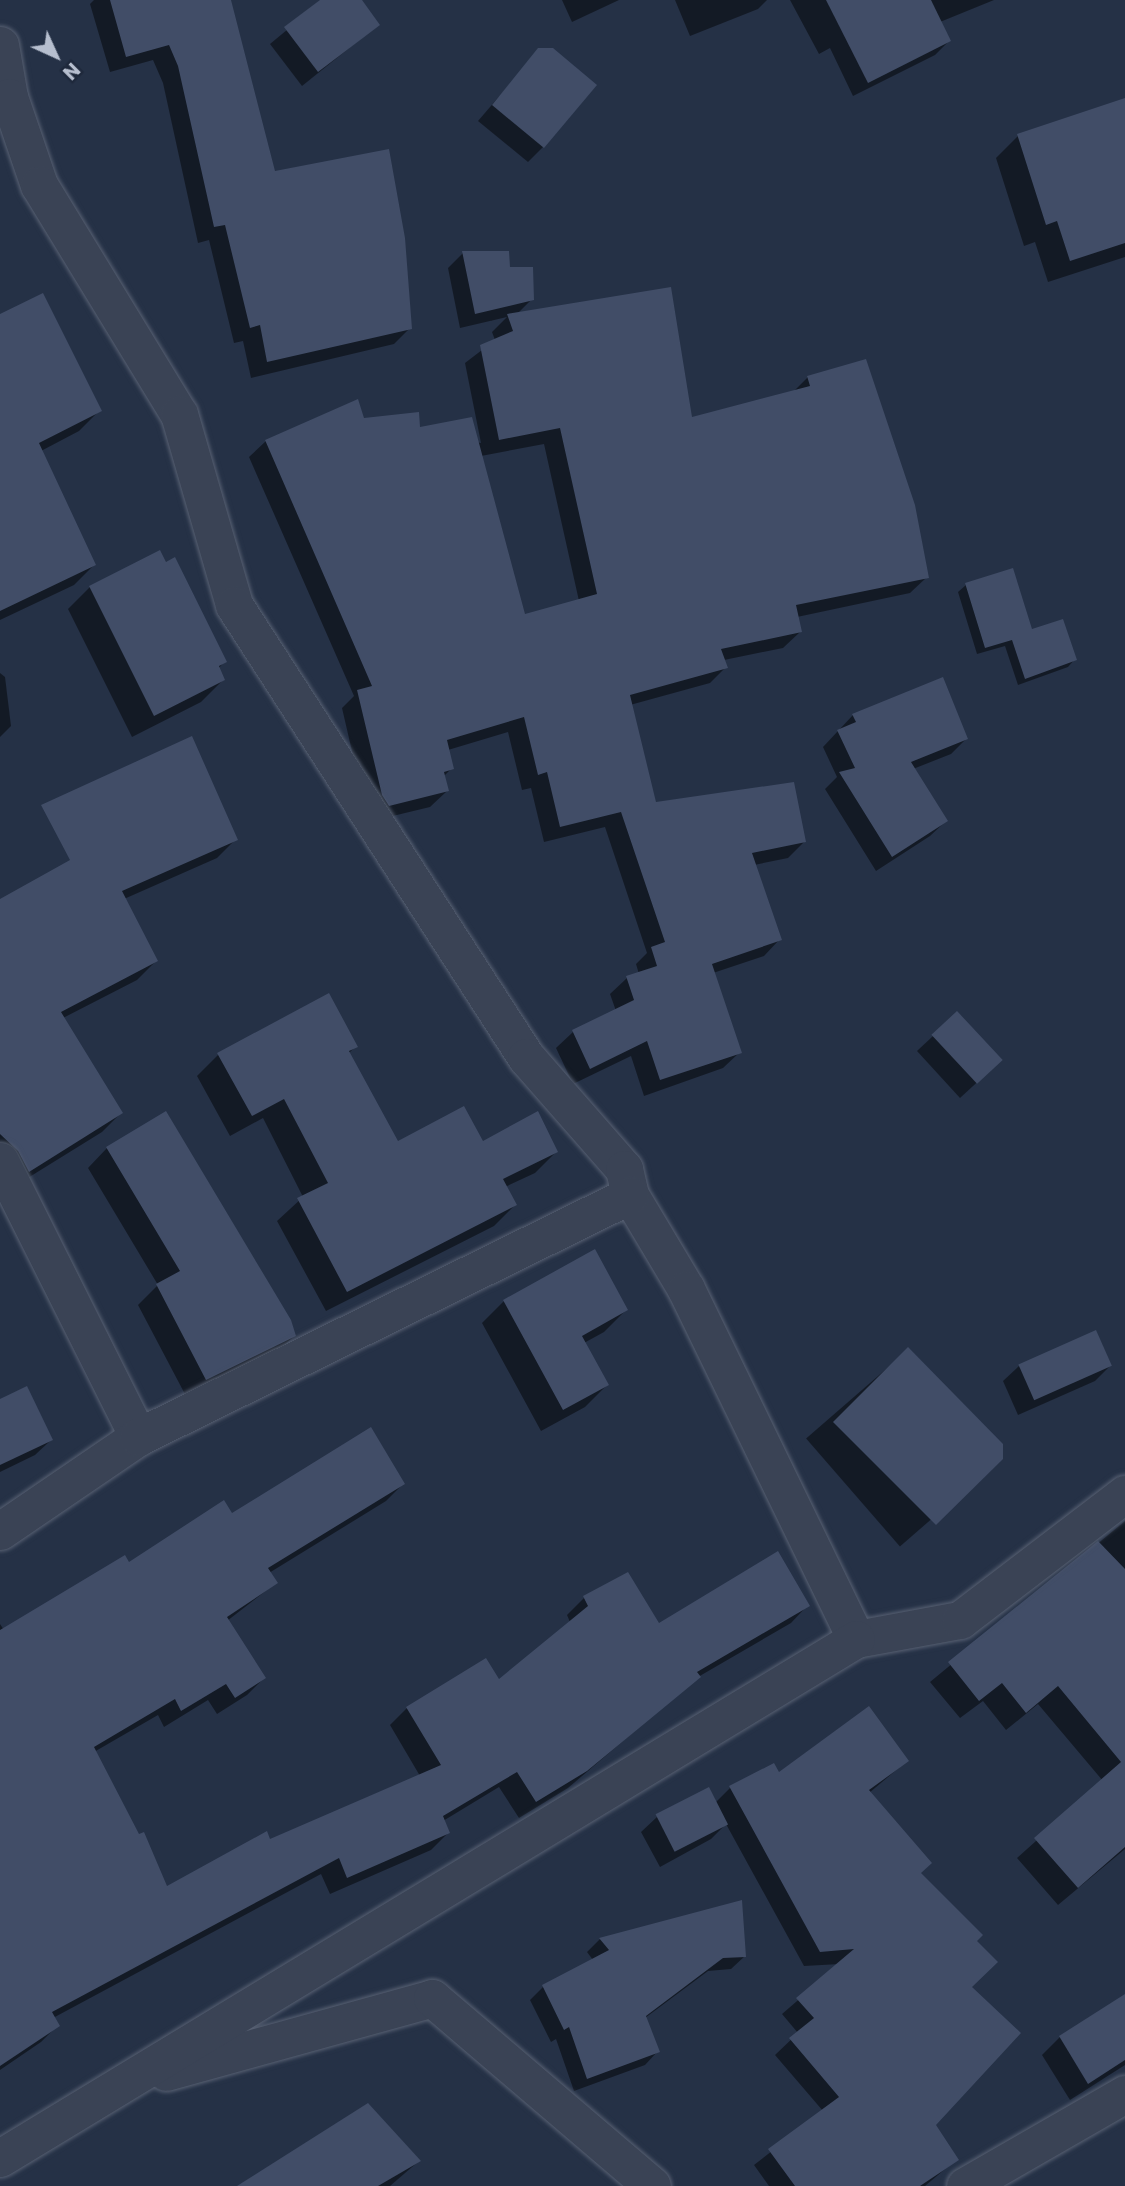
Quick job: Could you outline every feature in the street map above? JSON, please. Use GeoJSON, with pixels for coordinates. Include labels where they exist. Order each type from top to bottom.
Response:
{"type":"FeatureCollection","features":[{"type":"Feature","properties":{"kind":"street"},"geometry":{"type":"LineString","coordinates":[[0,45],[9,97],[40,185],[179,414],[234,605],[526,1057],[624,1169],[630,1195],[687,1289],[856,1639]]}},
{"type":"Feature","properties":{"kind":"street"},"geometry":{"type":"LineString","coordinates":[[0,1161],[138,1437]]}},
{"type":"Feature","properties":{"kind":"street"},"geometry":{"type":"LineString","coordinates":[[0,1531],[138,1437],[630,1195]]}},
{"type":"Feature","properties":{"kind":"street"},"geometry":{"type":"LineString","coordinates":[[0,2158],[856,1639],[960,1620],[1125,1494]]}},
{"type":"Feature","properties":{"kind":"street"},"geometry":{"type":"LineString","coordinates":[[123,2084],[432,1998],[652,2186]]}},
{"type":"Feature","properties":{"kind":"street"},"geometry":{"type":"LineString","coordinates":[[965,2186],[1125,2094]]}},
{"type":"Feature","properties":{"kind":"building"},"geometry":{"type":"Polygon","coordinates":[[[110,0],[231,0],[275,171],[389,149],[405,238],[412,329],[267,362],[260,325],[250,328],[225,225],[214,227],[178,66],[169,45],[126,57],[110,0]]]}},
{"type":"Feature","properties":{"kind":"building"},"geometry":{"type":"Polygon","coordinates":[[[320,0],[362,0],[380,25],[318,72],[284,27],[320,0]]]}},
{"type":"Feature","properties":{"kind":"building"},"geometry":{"type":"Polygon","coordinates":[[[826,0],[931,0],[951,41],[868,83],[826,0]]]}},
{"type":"Feature","properties":{"kind":"building"},"geometry":{"type":"Polygon","coordinates":[[[538,48],[553,48],[597,85],[544,148],[492,105],[538,48]]]}},
{"type":"Feature","properties":{"kind":"building"},"geometry":{"type":"Polygon","coordinates":[[[1125,98],[1125,243],[1070,261],[1057,221],[1046,225],[1017,134],[1125,98]]]}},
{"type":"Feature","properties":{"kind":"building"},"geometry":{"type":"Polygon","coordinates":[[[462,251],[509,251],[510,267],[533,267],[534,300],[475,314],[462,251]]]}},
{"type":"Feature","properties":{"kind":"building"},"geometry":{"type":"Polygon","coordinates":[[[671,287],[692,417],[810,386],[807,376],[866,359],[915,505],[929,578],[796,605],[802,632],[721,649],[728,668],[630,695],[656,802],[794,782],[806,842],[752,853],[782,940],[712,964],[742,1053],[660,1080],[647,1041],[590,1069],[572,1030],[634,1000],[626,976],[657,966],[651,947],[665,942],[621,812],[560,827],[547,772],[538,775],[524,717],[447,740],[454,769],[444,772],[449,791],[389,806],[382,795],[357,690],[372,686],[265,440],[358,399],[364,418],[419,412],[420,427],[472,417],[525,614],[597,594],[560,428],[499,440],[480,345],[513,331],[507,314],[671,287]]]}},
{"type":"Feature","properties":{"kind":"building"},"geometry":{"type":"Polygon","coordinates":[[[43,293],[102,411],[39,443],[96,565],[0,611],[0,314],[43,293]]]}},
{"type":"Feature","properties":{"kind":"building"},"geometry":{"type":"Polygon","coordinates":[[[160,550],[166,562],[175,557],[227,662],[219,666],[225,680],[154,716],[89,586],[160,550]]]}},
{"type":"Feature","properties":{"kind":"building"},"geometry":{"type":"Polygon","coordinates":[[[1013,568],[1032,629],[1063,619],[1077,660],[1025,679],[1012,640],[985,648],[965,583],[1013,568]]]}},
{"type":"Feature","properties":{"kind":"building"},"geometry":{"type":"Polygon","coordinates":[[[943,677],[968,739],[911,762],[948,821],[892,857],[839,772],[855,768],[837,730],[856,722],[852,714],[943,677]]]}},
{"type":"Feature","properties":{"kind":"building"},"geometry":{"type":"Polygon","coordinates":[[[192,736],[238,840],[122,891],[158,961],[61,1012],[123,1113],[29,1172],[18,1151],[0,1134],[0,899],[70,860],[41,805],[192,736]]]}},
{"type":"Feature","properties":{"kind":"building"},"geometry":{"type":"Polygon","coordinates":[[[329,993],[358,1047],[349,1051],[398,1141],[464,1106],[483,1141],[538,1111],[558,1152],[503,1179],[517,1205],[347,1292],[297,1198],[328,1183],[284,1099],[252,1116],[217,1053],[329,993]]]}},
{"type":"Feature","properties":{"kind":"building"},"geometry":{"type":"Polygon","coordinates":[[[957,1011],[1003,1060],[977,1084],[931,1035],[957,1011]]]}},
{"type":"Feature","properties":{"kind":"building"},"geometry":{"type":"Polygon","coordinates":[[[166,1111],[291,1320],[296,1336],[206,1380],[156,1284],[180,1271],[106,1147],[166,1111]]]}},
{"type":"Feature","properties":{"kind":"building"},"geometry":{"type":"Polygon","coordinates":[[[595,1249],[628,1310],[582,1336],[609,1385],[563,1410],[503,1300],[595,1249]]]}},
{"type":"Feature","properties":{"kind":"building"},"geometry":{"type":"Polygon","coordinates":[[[1096,1330],[1112,1366],[1034,1400],[1018,1365],[1096,1330]]]}},
{"type":"Feature","properties":{"kind":"building"},"geometry":{"type":"Polygon","coordinates":[[[908,1347],[1003,1444],[1003,1459],[936,1525],[833,1422],[908,1347]]]}},
{"type":"Feature","properties":{"kind":"building"},"geometry":{"type":"Polygon","coordinates":[[[27,1386],[53,1440],[0,1465],[0,1399],[27,1386]]]}},
{"type":"Feature","properties":{"kind":"building"},"geometry":{"type":"Polygon","coordinates":[[[371,1427],[405,1484],[268,1568],[278,1583],[227,1617],[266,1678],[235,1698],[226,1684],[181,1711],[175,1699],[94,1747],[139,1834],[144,1832],[167,1886],[267,1831],[270,1839],[441,1765],[406,1707],[486,1658],[499,1679],[588,1606],[583,1596],[628,1572],[659,1623],[778,1551],[810,1606],[697,1672],[701,1677],[587,1771],[536,1802],[517,1772],[443,1816],[450,1833],[347,1878],[339,1858],[52,2012],[60,2026],[0,2066],[0,1630],[125,1555],[129,1562],[224,1500],[232,1513],[371,1427]]]}},
{"type":"Feature","properties":{"kind":"building"},"geometry":{"type":"Polygon","coordinates":[[[1098,1541],[1125,1569],[1125,1847],[1078,1888],[1034,1838],[1121,1762],[1058,1686],[1026,1713],[1002,1683],[979,1701],[948,1662],[1098,1541]]]}},
{"type":"Feature","properties":{"kind":"building"},"geometry":{"type":"Polygon","coordinates":[[[869,1706],[909,1761],[869,1790],[932,1863],[921,1873],[983,1935],[977,1941],[998,1962],[972,1987],[1021,2033],[936,2125],[959,2160],[920,2186],[795,2186],[768,2149],[839,2097],[789,2038],[814,2018],[796,1998],[854,1949],[820,1952],[729,1786],[774,1763],[779,1772],[869,1706]]]}},
{"type":"Feature","properties":{"kind":"building"},"geometry":{"type":"Polygon","coordinates":[[[709,1787],[728,1824],[675,1852],[656,1814],[709,1787]]]}},
{"type":"Feature","properties":{"kind":"building"},"geometry":{"type":"Polygon","coordinates":[[[742,1900],[746,1957],[723,1958],[646,2016],[660,2052],[587,2079],[569,2027],[564,2030],[542,1985],[609,1950],[599,1938],[742,1900]]]}},
{"type":"Feature","properties":{"kind":"building"},"geometry":{"type":"Polygon","coordinates":[[[1125,1994],[1125,2060],[1088,2084],[1059,2036],[1125,1994]]]}},
{"type":"Feature","properties":{"kind":"building"},"geometry":{"type":"Polygon","coordinates":[[[368,2103],[421,2161],[378,2186],[237,2186],[368,2103]]]}}]}
